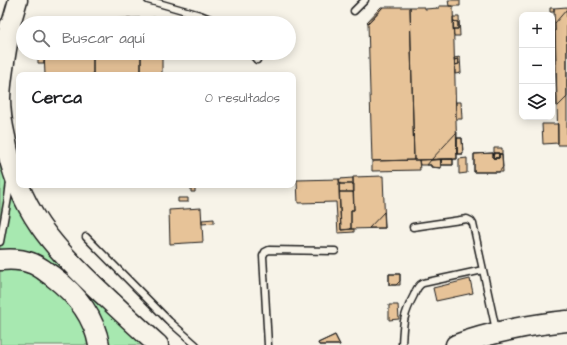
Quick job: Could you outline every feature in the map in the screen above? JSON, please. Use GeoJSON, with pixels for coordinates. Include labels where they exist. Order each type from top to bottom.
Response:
{"type":"FeatureCollection","features":[{"type":"Feature","properties":{"kind":"main road"},"geometry":{"type":"LineString","coordinates":[[0,58],[18,0]]}},
{"type":"Feature","properties":{"kind":"main road"},"geometry":{"type":"LineString","coordinates":[[10,26],[0,99],[2,123],[8,155],[16,181]]}},
{"type":"Feature","properties":{"kind":"main road"},"geometry":{"type":"LineString","coordinates":[[18,188],[29,210],[58,250],[78,271],[158,345]]}},
{"type":"Feature","properties":{"kind":"main road"},"geometry":{"type":"LineString","coordinates":[[0,260],[16,260],[31,263],[63,284],[88,314],[96,331],[99,345]]}},
{"type":"Feature","properties":{"kind":"main road"},"geometry":{"type":"LineString","coordinates":[[456,345],[550,322],[567,321]]}},
{"type":"Feature","properties":{"kind":"lane"},"geometry":{"type":"LineString","coordinates":[[148,0],[202,16]]}},
{"type":"Feature","properties":{"kind":"lane"},"geometry":{"type":"LineString","coordinates":[[354,11],[365,0]]}},
{"type":"Feature","properties":{"kind":"lane"},"geometry":{"type":"LineString","coordinates":[[0,242],[8,198],[11,166]]}},
{"type":"Feature","properties":{"kind":"lane"},"geometry":{"type":"LineString","coordinates":[[413,227],[467,219],[471,221],[496,334]]}},
{"type":"Feature","properties":{"kind":"lane"},"geometry":{"type":"LineString","coordinates":[[86,237],[169,321],[196,345]]}},
{"type":"Feature","properties":{"kind":"lane"},"geometry":{"type":"LineString","coordinates":[[268,345],[263,256],[265,252],[269,250],[335,251]]}},
{"type":"Feature","properties":{"kind":"lane"},"geometry":{"type":"LineString","coordinates":[[402,345],[403,324],[406,311],[419,286],[423,283],[483,270]]}},
{"type":"Feature","properties":{"kind":"green space"},"geometry":{"type":"Polygon","coordinates":[[[0,149],[4,170],[16,185],[16,188],[19,188],[147,345],[0,345],[0,149]]]}},
{"type":"Feature","properties":{"kind":"building"},"geometry":{"type":"Polygon","coordinates":[[[448,0],[460,0],[460,6],[449,6],[448,0]]]}},
{"type":"Feature","properties":{"kind":"building"},"geometry":{"type":"Polygon","coordinates":[[[439,6],[453,6],[457,159],[414,160],[410,7],[425,7],[425,9],[439,8],[439,6]]]}},
{"type":"Feature","properties":{"kind":"building"},"geometry":{"type":"Polygon","coordinates":[[[381,7],[383,7],[368,23],[367,22],[381,7]]]}},
{"type":"Feature","properties":{"kind":"building"},"geometry":{"type":"Polygon","coordinates":[[[383,7],[410,7],[414,160],[372,161],[368,23],[383,7]]]}},
{"type":"Feature","properties":{"kind":"building"},"geometry":{"type":"Polygon","coordinates":[[[567,7],[567,97],[557,107],[555,12],[554,8],[567,7]]]}},
{"type":"Feature","properties":{"kind":"building"},"geometry":{"type":"Polygon","coordinates":[[[550,8],[554,8],[554,12],[550,12],[550,8]]]}},
{"type":"Feature","properties":{"kind":"building"},"geometry":{"type":"Polygon","coordinates":[[[567,9],[567,145],[558,145],[555,23],[567,9]]]}},
{"type":"Feature","properties":{"kind":"building"},"geometry":{"type":"Polygon","coordinates":[[[453,17],[459,17],[460,36],[454,36],[453,29],[458,29],[458,22],[453,21],[453,17]]]}},
{"type":"Feature","properties":{"kind":"building"},"geometry":{"type":"Polygon","coordinates":[[[453,21],[458,22],[458,29],[453,29],[453,21]]]}},
{"type":"Feature","properties":{"kind":"building"},"geometry":{"type":"Polygon","coordinates":[[[460,57],[461,73],[455,74],[455,65],[459,64],[458,59],[454,60],[454,58],[460,57]]]}},
{"type":"Feature","properties":{"kind":"building"},"geometry":{"type":"Polygon","coordinates":[[[458,59],[459,64],[455,65],[454,60],[458,59]]]}},
{"type":"Feature","properties":{"kind":"building"},"geometry":{"type":"Polygon","coordinates":[[[38,60],[44,60],[44,63],[38,63],[38,60]]]}},
{"type":"Feature","properties":{"kind":"building"},"geometry":{"type":"Polygon","coordinates":[[[44,60],[93,60],[93,72],[45,72],[44,60]]]}},
{"type":"Feature","properties":{"kind":"building"},"geometry":{"type":"Polygon","coordinates":[[[93,60],[141,60],[141,72],[93,72],[93,60]]]}},
{"type":"Feature","properties":{"kind":"building"},"geometry":{"type":"Polygon","coordinates":[[[141,60],[162,60],[162,72],[141,72],[141,60]]]}},
{"type":"Feature","properties":{"kind":"building"},"geometry":{"type":"Polygon","coordinates":[[[456,102],[461,102],[462,119],[456,119],[456,102]]]}},
{"type":"Feature","properties":{"kind":"building"},"geometry":{"type":"Polygon","coordinates":[[[542,124],[558,124],[558,143],[543,144],[542,124]]]}},
{"type":"Feature","properties":{"kind":"building"},"geometry":{"type":"Polygon","coordinates":[[[457,132],[457,159],[431,160],[457,132]]]}},
{"type":"Feature","properties":{"kind":"building"},"geometry":{"type":"Polygon","coordinates":[[[457,138],[462,138],[463,154],[457,154],[457,138]]]}},
{"type":"Feature","properties":{"kind":"building"},"geometry":{"type":"Polygon","coordinates":[[[457,138],[462,138],[463,154],[457,154],[457,138]]]}},
{"type":"Feature","properties":{"kind":"building"},"geometry":{"type":"Polygon","coordinates":[[[494,148],[502,148],[502,154],[494,153],[494,148]]]}},
{"type":"Feature","properties":{"kind":"building"},"geometry":{"type":"Polygon","coordinates":[[[493,153],[493,158],[499,158],[499,154],[502,154],[503,167],[499,172],[474,172],[474,154],[493,153]]]}},
{"type":"Feature","properties":{"kind":"building"},"geometry":{"type":"Polygon","coordinates":[[[493,153],[493,158],[499,158],[499,154],[502,154],[503,172],[474,172],[474,154],[493,153]]]}},
{"type":"Feature","properties":{"kind":"building"},"geometry":{"type":"Polygon","coordinates":[[[494,153],[499,153],[499,158],[493,158],[494,153]]]}},
{"type":"Feature","properties":{"kind":"building"},"geometry":{"type":"Polygon","coordinates":[[[494,153],[499,153],[499,158],[493,158],[494,153]]]}},
{"type":"Feature","properties":{"kind":"building"},"geometry":{"type":"Polygon","coordinates":[[[467,158],[467,173],[459,174],[459,159],[467,158]]]}},
{"type":"Feature","properties":{"kind":"building"},"geometry":{"type":"Polygon","coordinates":[[[441,159],[453,159],[453,165],[441,165],[441,159]]]}},
{"type":"Feature","properties":{"kind":"building"},"geometry":{"type":"Polygon","coordinates":[[[441,159],[453,159],[453,165],[441,165],[441,159]]]}},
{"type":"Feature","properties":{"kind":"building"},"geometry":{"type":"Polygon","coordinates":[[[441,159],[441,168],[431,167],[431,165],[420,165],[419,160],[441,159]]]}},
{"type":"Feature","properties":{"kind":"building"},"geometry":{"type":"Polygon","coordinates":[[[441,159],[441,168],[427,165],[431,160],[441,159]]]}},
{"type":"Feature","properties":{"kind":"building"},"geometry":{"type":"Polygon","coordinates":[[[419,160],[420,170],[372,171],[372,161],[419,160]]]}},
{"type":"Feature","properties":{"kind":"building"},"geometry":{"type":"Polygon","coordinates":[[[383,176],[385,228],[351,229],[351,210],[354,210],[353,177],[383,176]]]}},
{"type":"Feature","properties":{"kind":"building"},"geometry":{"type":"Polygon","coordinates":[[[353,178],[353,184],[340,184],[339,179],[353,178]]]}},
{"type":"Feature","properties":{"kind":"building"},"geometry":{"type":"Polygon","coordinates":[[[339,179],[341,230],[354,229],[354,232],[338,233],[336,202],[298,203],[297,180],[339,179]]]}},
{"type":"Feature","properties":{"kind":"building"},"geometry":{"type":"Polygon","coordinates":[[[339,184],[354,184],[354,192],[339,192],[339,184]]]}},
{"type":"Feature","properties":{"kind":"building"},"geometry":{"type":"Polygon","coordinates":[[[191,188],[195,188],[195,192],[191,192],[191,188]]]}},
{"type":"Feature","properties":{"kind":"building"},"geometry":{"type":"Polygon","coordinates":[[[339,192],[353,192],[354,210],[351,210],[351,229],[341,230],[339,192]]]}},
{"type":"Feature","properties":{"kind":"building"},"geometry":{"type":"Polygon","coordinates":[[[178,198],[188,198],[188,202],[178,202],[178,198]]]}},
{"type":"Feature","properties":{"kind":"building"},"geometry":{"type":"Polygon","coordinates":[[[201,208],[203,242],[170,244],[169,210],[201,208]]]}},
{"type":"Feature","properties":{"kind":"building"},"geometry":{"type":"Polygon","coordinates":[[[384,212],[385,228],[369,228],[384,212]]]}},
{"type":"Feature","properties":{"kind":"building"},"geometry":{"type":"Polygon","coordinates":[[[214,219],[214,223],[202,224],[202,220],[214,219]]]}},
{"type":"Feature","properties":{"kind":"building"},"geometry":{"type":"Polygon","coordinates":[[[389,274],[400,274],[400,281],[396,285],[389,285],[389,274]]]}},
{"type":"Feature","properties":{"kind":"building"},"geometry":{"type":"Polygon","coordinates":[[[389,274],[400,274],[400,285],[389,285],[389,274]]]}},
{"type":"Feature","properties":{"kind":"building"},"geometry":{"type":"Polygon","coordinates":[[[470,279],[473,293],[436,301],[433,288],[470,279]]]}},
{"type":"Feature","properties":{"kind":"building"},"geometry":{"type":"Polygon","coordinates":[[[389,305],[398,305],[399,319],[389,320],[389,305]]]}},
{"type":"Feature","properties":{"kind":"building"},"geometry":{"type":"Polygon","coordinates":[[[335,335],[340,345],[319,345],[318,343],[335,335]]]}},
{"type":"Feature","properties":{"kind":"building"},"geometry":{"type":"Polygon","coordinates":[[[335,335],[340,345],[319,345],[318,343],[335,335]]]}}]}
